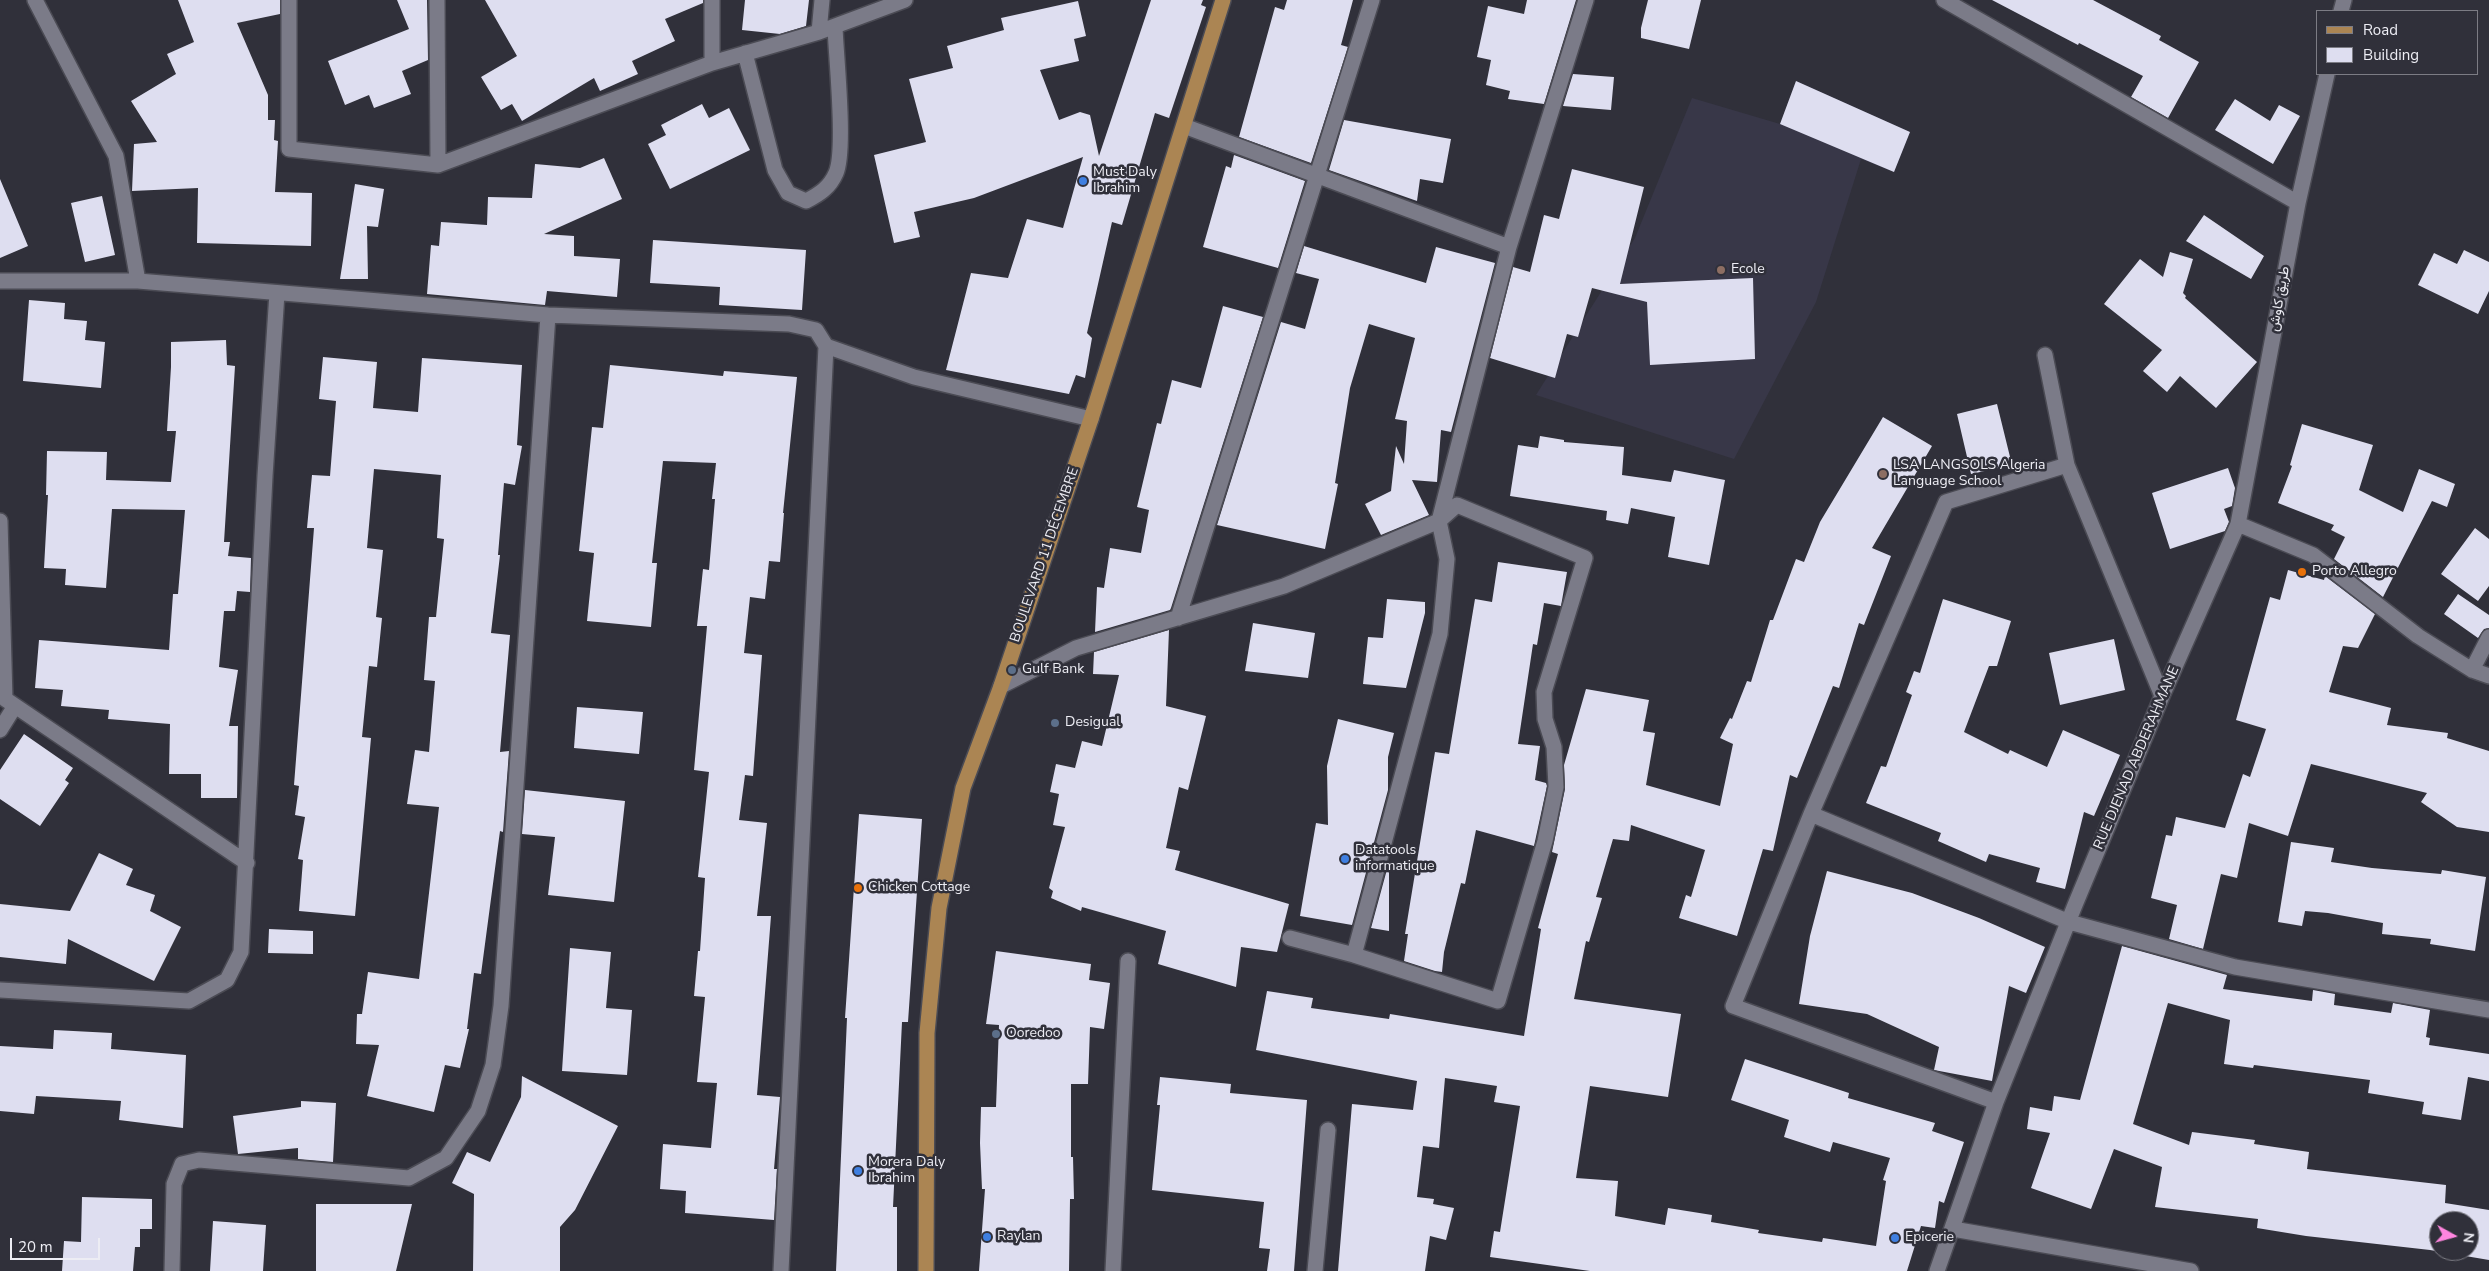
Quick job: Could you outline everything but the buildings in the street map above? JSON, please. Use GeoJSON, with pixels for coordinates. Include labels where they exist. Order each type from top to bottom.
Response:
{"type":"FeatureCollection","features":[{"type":"Feature","properties":{"kind":"main road","name":"BOULEVARD 11 DÉCEMBRE"},"geometry":{"type":"LineString","coordinates":[[926,1271],[927,1033],[939,908],[963,788],[1001,686],[1091,419],[1223,0]]}},
{"type":"Feature","properties":{"kind":"street"},"geometry":{"type":"LineString","coordinates":[[35,0],[116,156],[138,281]]}},
{"type":"Feature","properties":{"kind":"street"},"geometry":{"type":"LineString","coordinates":[[289,0],[289,149],[438,165],[712,63],[819,32],[906,0]]}},
{"type":"Feature","properties":{"kind":"street"},"geometry":{"type":"LineString","coordinates":[[437,0],[438,165]]}},
{"type":"Feature","properties":{"kind":"street"},"geometry":{"type":"LineString","coordinates":[[712,0],[712,63]]}},
{"type":"Feature","properties":{"kind":"street"},"geometry":{"type":"LineString","coordinates":[[819,32],[822,0]]}},
{"type":"Feature","properties":{"kind":"street"},"geometry":{"type":"LineString","coordinates":[[1178,618],[1372,0]]}},
{"type":"Feature","properties":{"kind":"street"},"geometry":{"type":"LineString","coordinates":[[1354,954],[1440,634],[1447,559],[1439,521],[1508,247],[1586,0]]}},
{"type":"Feature","properties":{"kind":"street"},"geometry":{"type":"LineString","coordinates":[[1944,0],[2298,203]]}},
{"type":"Feature","properties":{"kind":"street"},"geometry":{"type":"LineString","coordinates":[[745,53],[775,170],[788,193],[806,200],[823,192],[837,172],[840,151],[835,26]]}},
{"type":"Feature","properties":{"kind":"street","name":"طريق كاوش"},"geometry":{"type":"LineString","coordinates":[[2238,524],[2298,203],[2327,75]]}},
{"type":"Feature","properties":{"kind":"street"},"geometry":{"type":"LineString","coordinates":[[1184,126],[1508,247]]}},
{"type":"Feature","properties":{"kind":"street"},"geometry":{"type":"LineString","coordinates":[[0,281],[138,281],[548,315],[789,324],[816,330],[826,346],[781,1271]]}},
{"type":"Feature","properties":{"kind":"street"},"geometry":{"type":"LineString","coordinates":[[0,990],[189,1001],[227,980],[241,952],[247,863],[265,476],[277,293]]}},
{"type":"Feature","properties":{"kind":"street"},"geometry":{"type":"LineString","coordinates":[[172,1271],[174,1184],[182,1164],[199,1160],[409,1178],[446,1158],[478,1111],[492,1065],[501,1006],[548,315]]}},
{"type":"Feature","properties":{"kind":"street"},"geometry":{"type":"LineString","coordinates":[[826,346],[914,377],[1091,419]]}},
{"type":"Feature","properties":{"kind":"street"},"geometry":{"type":"LineString","coordinates":[[2045,355],[2067,465],[2162,696]]}},
{"type":"Feature","properties":{"kind":"street"},"geometry":{"type":"LineString","coordinates":[[1996,1102],[1733,1006],[1811,814],[1946,502],[2067,465]]}},
{"type":"Feature","properties":{"kind":"street"},"geometry":{"type":"LineString","coordinates":[[1001,686],[1076,648],[1284,586],[1439,521],[1457,505],[1585,558],[1544,692],[1545,719],[1554,747],[1556,786],[1545,841],[1498,1001],[1354,954],[1290,938]]}},
{"type":"Feature","properties":{"kind":"street"},"geometry":{"type":"LineString","coordinates":[[0,521],[5,699],[247,863]]}},
{"type":"Feature","properties":{"kind":"street"},"geometry":{"type":"LineString","coordinates":[[2238,524],[2313,555],[2418,636],[2472,670],[2489,676]]}},
{"type":"Feature","properties":{"kind":"street","name":"RUE DJENAD ABDERAHMANE"},"geometry":{"type":"LineString","coordinates":[[1937,1271],[1996,1102],[2162,696],[2238,524]]}},
{"type":"Feature","properties":{"kind":"street"},"geometry":{"type":"LineString","coordinates":[[2472,670],[2489,637]]}},
{"type":"Feature","properties":{"kind":"street"},"geometry":{"type":"LineString","coordinates":[[0,730],[15,706]]}},
{"type":"Feature","properties":{"kind":"street"},"geometry":{"type":"LineString","coordinates":[[1811,814],[2069,922],[2235,967],[2489,1010]]}},
{"type":"Feature","properties":{"kind":"street"},"geometry":{"type":"LineString","coordinates":[[1113,1271],[1128,962]]}},
{"type":"Feature","properties":{"kind":"street"},"geometry":{"type":"LineString","coordinates":[[1315,1271],[1328,1130]]}},
{"type":"Feature","properties":{"kind":"street"},"geometry":{"type":"LineString","coordinates":[[1953,1229],[2191,1271]]}},
{"type":"Feature","properties":{"kind":"shaded area","name":"Ecole"},"geometry":{"type":"Polygon","coordinates":[[[1796,81],[1910,132],[1894,172],[1861,159],[1816,302],[1734,459],[1536,395],[1635,238],[1692,98],[1780,124],[1796,81]]]}},
{"type":"Feature","properties":{"kind":"place","name":"Must Daly Ibrahim"},"geometry":{"type":"Point","coordinates":[1083,181]}},
{"type":"Feature","properties":{"kind":"place","name":"Ecole"},"geometry":{"type":"Point","coordinates":[1721,270]}},
{"type":"Feature","properties":{"kind":"place","name":"LSA LANGSOLS Algeria Language School"},"geometry":{"type":"Point","coordinates":[1883,474]}},
{"type":"Feature","properties":{"kind":"place","name":"Porto Allegro"},"geometry":{"type":"Point","coordinates":[2302,572]}},
{"type":"Feature","properties":{"kind":"place","name":"Gulf Bank"},"geometry":{"type":"Point","coordinates":[1012,670]}},
{"type":"Feature","properties":{"kind":"place","name":"Desigual"},"geometry":{"type":"Point","coordinates":[1055,723]}},
{"type":"Feature","properties":{"kind":"place","name":"Datatools informatique"},"geometry":{"type":"Point","coordinates":[1345,859]}},
{"type":"Feature","properties":{"kind":"place","name":"Chicken Cottage"},"geometry":{"type":"Point","coordinates":[858,888]}},
{"type":"Feature","properties":{"kind":"place","name":"Ooredoo"},"geometry":{"type":"Point","coordinates":[996,1034]}},
{"type":"Feature","properties":{"kind":"place","name":"Morera Daly Ibrahim"},"geometry":{"type":"Point","coordinates":[858,1171]}},
{"type":"Feature","properties":{"kind":"place","name":"Raylan"},"geometry":{"type":"Point","coordinates":[987,1237]}},
{"type":"Feature","properties":{"kind":"place","name":"Epicerie"},"geometry":{"type":"Point","coordinates":[1895,1238]}}]}
